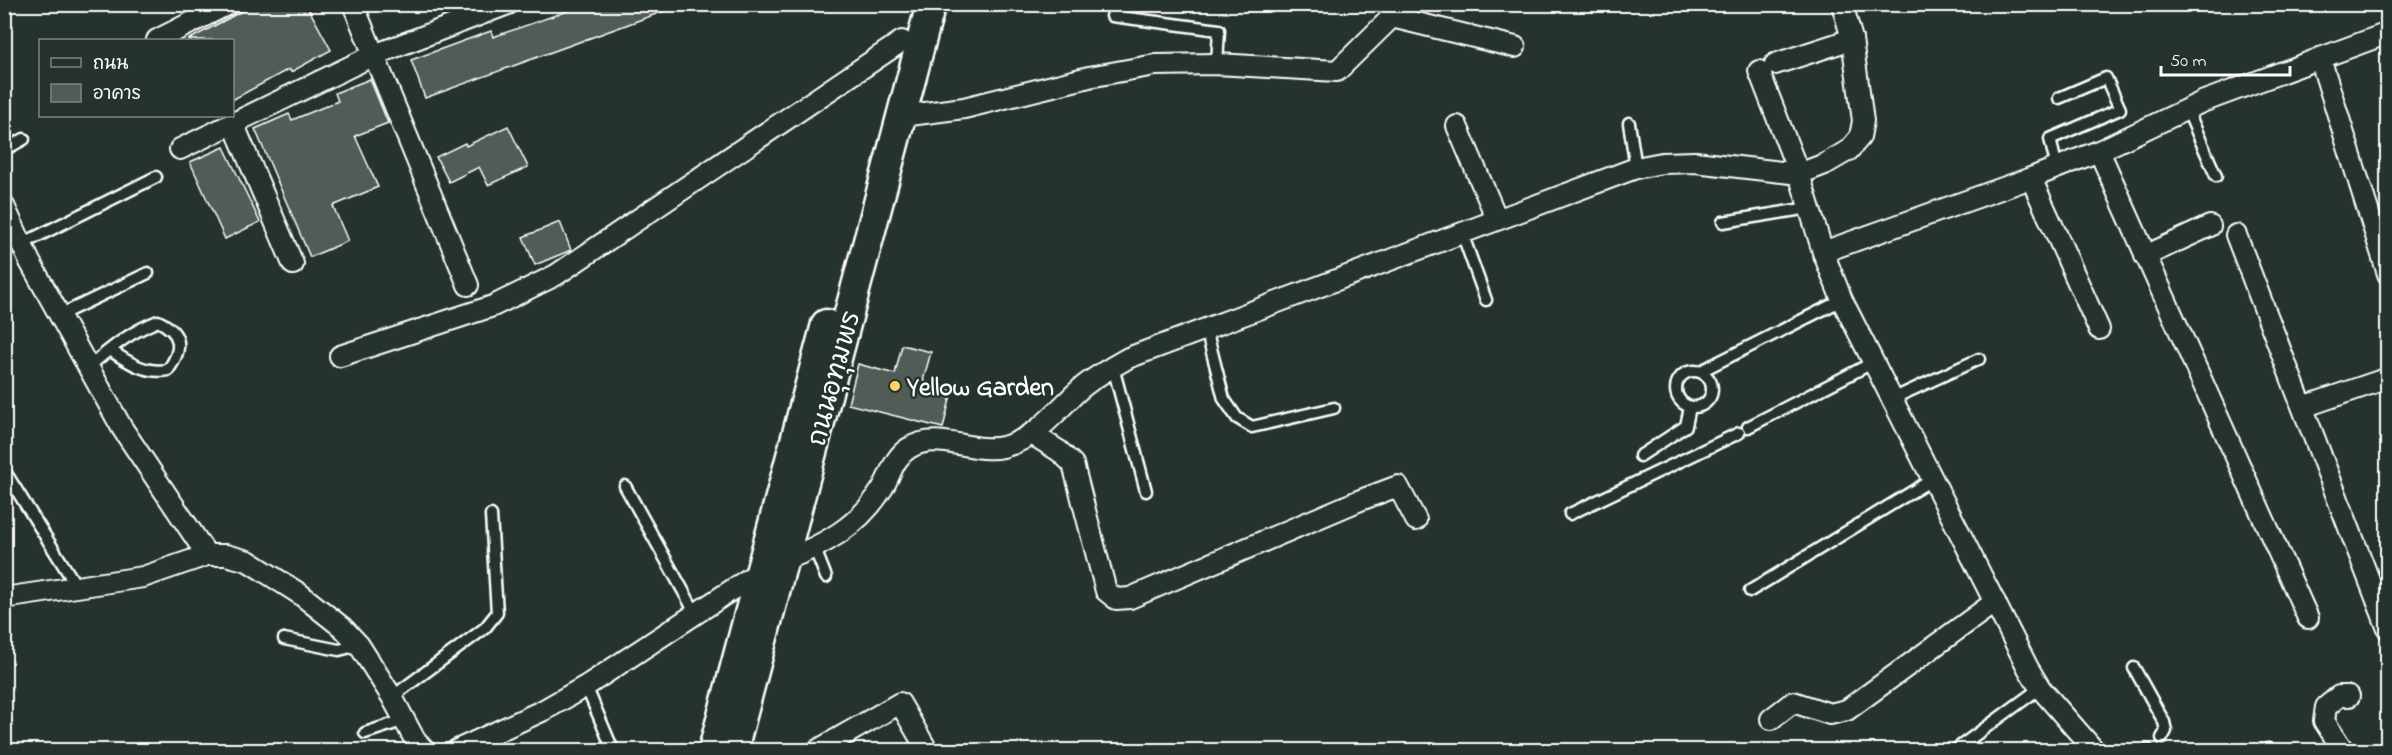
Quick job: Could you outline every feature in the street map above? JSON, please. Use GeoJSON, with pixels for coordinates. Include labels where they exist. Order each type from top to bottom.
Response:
{"type":"FeatureCollection","features":[{"type":"Feature","properties":{"kind":"street"},"geometry":{"type":"LineString","coordinates":[[159,39],[228,4]]}},
{"type":"Feature","properties":{"kind":"street"},"geometry":{"type":"LineString","coordinates":[[353,4],[468,285]]}},
{"type":"Feature","properties":{"kind":"street"},"geometry":{"type":"LineString","coordinates":[[180,149],[374,55],[508,4]]}},
{"type":"Feature","properties":{"kind":"street","name":"ถนนอุทุมพร"},"geometry":{"type":"LineString","coordinates":[[733,750],[772,566],[910,4]]}},
{"type":"Feature","properties":{"kind":"street","name":"ถนนอุทุมพร"},"geometry":{"type":"LineString","coordinates":[[713,750],[772,566],[902,116],[931,4]]}},
{"type":"Feature","properties":{"kind":"street"},"geometry":{"type":"LineString","coordinates":[[457,750],[544,710],[586,686],[772,566],[815,549],[849,526],[880,492],[896,459],[915,445],[942,441],[989,448],[1004,446],[1042,428],[1079,390],[1128,358],[1636,168],[1662,163],[1695,162],[1799,174],[1825,164],[1849,150],[1860,137],[1863,121],[1852,39],[1842,4]]}},
{"type":"Feature","properties":{"kind":"street"},"geometry":{"type":"LineString","coordinates":[[902,116],[964,108],[1089,77],[1155,65],[1217,64],[1336,71],[1392,17],[1515,47]]}},
{"type":"Feature","properties":{"kind":"street"},"geometry":{"type":"LineString","coordinates":[[1823,252],[2057,168],[2187,109],[2388,33]]}},
{"type":"Feature","properties":{"kind":"street"},"geometry":{"type":"LineString","coordinates":[[1852,39],[1767,67],[1823,252],[1842,300],[2040,688],[2094,750]]}},
{"type":"Feature","properties":{"kind":"street"},"geometry":{"type":"LineString","coordinates":[[340,356],[493,306],[556,275],[902,41]]}},
{"type":"Feature","properties":{"kind":"street"},"geometry":{"type":"LineString","coordinates":[[2320,58],[2388,274]]}},
{"type":"Feature","properties":{"kind":"street"},"geometry":{"type":"LineString","coordinates":[[233,123],[293,264]]}},
{"type":"Feature","properties":{"kind":"street"},"geometry":{"type":"LineString","coordinates":[[1457,126],[1497,219]]}},
{"type":"Feature","properties":{"kind":"street"},"geometry":{"type":"LineString","coordinates":[[2098,151],[2308,618]]}},
{"type":"Feature","properties":{"kind":"street"},"geometry":{"type":"LineString","coordinates":[[2031,178],[2099,329]]}},
{"type":"Feature","properties":{"kind":"street"},"geometry":{"type":"LineString","coordinates":[[4,206],[22,244],[122,428],[207,555]]}},
{"type":"Feature","properties":{"kind":"street"},"geometry":{"type":"LineString","coordinates":[[2145,256],[2210,226]]}},
{"type":"Feature","properties":{"kind":"street"},"geometry":{"type":"LineString","coordinates":[[2236,235],[2388,629]]}},
{"type":"Feature","properties":{"kind":"street"},"geometry":{"type":"LineString","coordinates":[[2303,406],[2388,378]]}},
{"type":"Feature","properties":{"kind":"street"},"geometry":{"type":"LineString","coordinates":[[1032,434],[1073,464],[1106,591],[1116,599],[1130,598],[1398,486],[1416,520]]}},
{"type":"Feature","properties":{"kind":"street"},"geometry":{"type":"LineString","coordinates":[[4,598],[143,577],[207,555],[226,555],[248,561],[300,594],[343,628],[359,645],[424,750]]}},
{"type":"Feature","properties":{"kind":"street"},"geometry":{"type":"LineString","coordinates":[[1771,719],[1792,702],[1830,714],[1847,710],[1995,602]]}},
{"type":"Feature","properties":{"kind":"street"},"geometry":{"type":"LineString","coordinates":[[2343,750],[2324,721],[2326,707],[2339,696],[2349,696]]}},
{"type":"Feature","properties":{"kind":"street"},"geometry":{"type":"LineString","coordinates":[[818,750],[900,703],[927,750]]}},
{"type":"Feature","properties":{"kind":"lane"},"geometry":{"type":"LineString","coordinates":[[1112,16],[1218,30],[1217,64]]}},
{"type":"Feature","properties":{"kind":"lane"},"geometry":{"type":"LineString","coordinates":[[2057,168],[2049,139],[2120,109],[2106,78],[2059,98]]}},
{"type":"Feature","properties":{"kind":"lane"},"geometry":{"type":"LineString","coordinates":[[2187,109],[2216,176]]}},
{"type":"Feature","properties":{"kind":"lane"},"geometry":{"type":"LineString","coordinates":[[1629,123],[1636,168]]}},
{"type":"Feature","properties":{"kind":"lane"},"geometry":{"type":"LineString","coordinates":[[4,150],[24,139]]}},
{"type":"Feature","properties":{"kind":"lane"},"geometry":{"type":"LineString","coordinates":[[22,244],[156,177]]}},
{"type":"Feature","properties":{"kind":"lane"},"geometry":{"type":"LineString","coordinates":[[1723,222],[1809,208]]}},
{"type":"Feature","properties":{"kind":"lane"},"geometry":{"type":"LineString","coordinates":[[1462,233],[1486,300]]}},
{"type":"Feature","properties":{"kind":"lane"},"geometry":{"type":"LineString","coordinates":[[60,315],[148,273]]}},
{"type":"Feature","properties":{"kind":"lane"},"geometry":{"type":"LineString","coordinates":[[1701,371],[1842,300]]}},
{"type":"Feature","properties":{"kind":"lane"},"geometry":{"type":"LineString","coordinates":[[88,367],[134,331],[158,321],[171,327],[178,338],[178,355],[168,370],[157,372],[134,365],[110,350]]}},
{"type":"Feature","properties":{"kind":"lane"},"geometry":{"type":"LineString","coordinates":[[1206,329],[1224,399],[1238,418],[1245,423],[1252,427],[1334,408]]}},
{"type":"Feature","properties":{"kind":"lane"},"geometry":{"type":"LineString","coordinates":[[1892,399],[1979,359]]}},
{"type":"Feature","properties":{"kind":"lane"},"geometry":{"type":"LineString","coordinates":[[1570,514],[1744,430],[1874,362]]}},
{"type":"Feature","properties":{"kind":"lane"},"geometry":{"type":"LineString","coordinates":[[1113,367],[1146,491]]}},
{"type":"Feature","properties":{"kind":"lane"},"geometry":{"type":"LineString","coordinates":[[1701,371],[1712,385],[1712,394],[1707,402],[1699,407],[1690,407],[1678,398],[1676,384],[1686,372],[1701,371]]}},
{"type":"Feature","properties":{"kind":"lane"},"geometry":{"type":"LineString","coordinates":[[1640,456],[1686,426],[1690,407]]}},
{"type":"Feature","properties":{"kind":"lane"},"geometry":{"type":"LineString","coordinates":[[4,470],[77,587]]}},
{"type":"Feature","properties":{"kind":"lane"},"geometry":{"type":"LineString","coordinates":[[1750,591],[1933,479]]}},
{"type":"Feature","properties":{"kind":"lane"},"geometry":{"type":"LineString","coordinates":[[625,486],[696,614]]}},
{"type":"Feature","properties":{"kind":"lane"},"geometry":{"type":"LineString","coordinates":[[392,697],[485,628],[497,613],[491,515]]}},
{"type":"Feature","properties":{"kind":"lane"},"geometry":{"type":"LineString","coordinates":[[815,549],[826,576]]}},
{"type":"Feature","properties":{"kind":"lane"},"geometry":{"type":"LineString","coordinates":[[284,639],[339,650],[359,645]]}},
{"type":"Feature","properties":{"kind":"lane"},"geometry":{"type":"LineString","coordinates":[[2134,668],[2164,722],[2166,731],[2163,738]]}},
{"type":"Feature","properties":{"kind":"lane"},"geometry":{"type":"LineString","coordinates":[[586,686],[613,750]]}},
{"type":"Feature","properties":{"kind":"lane"},"geometry":{"type":"LineString","coordinates":[[1955,750],[2040,688]]}},
{"type":"Feature","properties":{"kind":"lane"},"geometry":{"type":"LineString","coordinates":[[365,733],[405,720]]}},
{"type":"Feature","properties":{"kind":"building"},"geometry":{"type":"Polygon","coordinates":[[[255,4],[306,4],[331,50],[291,72],[289,69],[234,99],[234,39],[190,39],[255,4]]]}},
{"type":"Feature","properties":{"kind":"building"},"geometry":{"type":"Polygon","coordinates":[[[587,4],[677,4],[678,6],[425,98],[411,60],[491,31],[493,37],[587,4]]]}},
{"type":"Feature","properties":{"kind":"building"},"geometry":{"type":"Polygon","coordinates":[[[370,79],[388,123],[355,136],[378,187],[333,206],[348,241],[310,257],[255,129],[289,114],[292,120],[338,101],[335,93],[370,79]]]}},
{"type":"Feature","properties":{"kind":"building"},"geometry":{"type":"Polygon","coordinates":[[[508,126],[528,167],[488,185],[479,167],[449,182],[436,157],[508,126]]]}},
{"type":"Feature","properties":{"kind":"building"},"geometry":{"type":"Polygon","coordinates":[[[224,147],[260,222],[225,239],[190,162],[224,147]]]}},
{"type":"Feature","properties":{"kind":"building"},"geometry":{"type":"Polygon","coordinates":[[[560,222],[571,250],[535,265],[523,237],[560,222]]]}},
{"type":"Feature","properties":{"kind":"building","name":"Yellow Garden"},"geometry":{"type":"Polygon","coordinates":[[[902,345],[931,352],[923,381],[952,391],[943,428],[848,404],[858,364],[895,374],[902,345]]]}},
{"type":"Feature","properties":{"kind":"place","name":"Yellow Garden"},"geometry":{"type":"Point","coordinates":[895,386]}}]}
